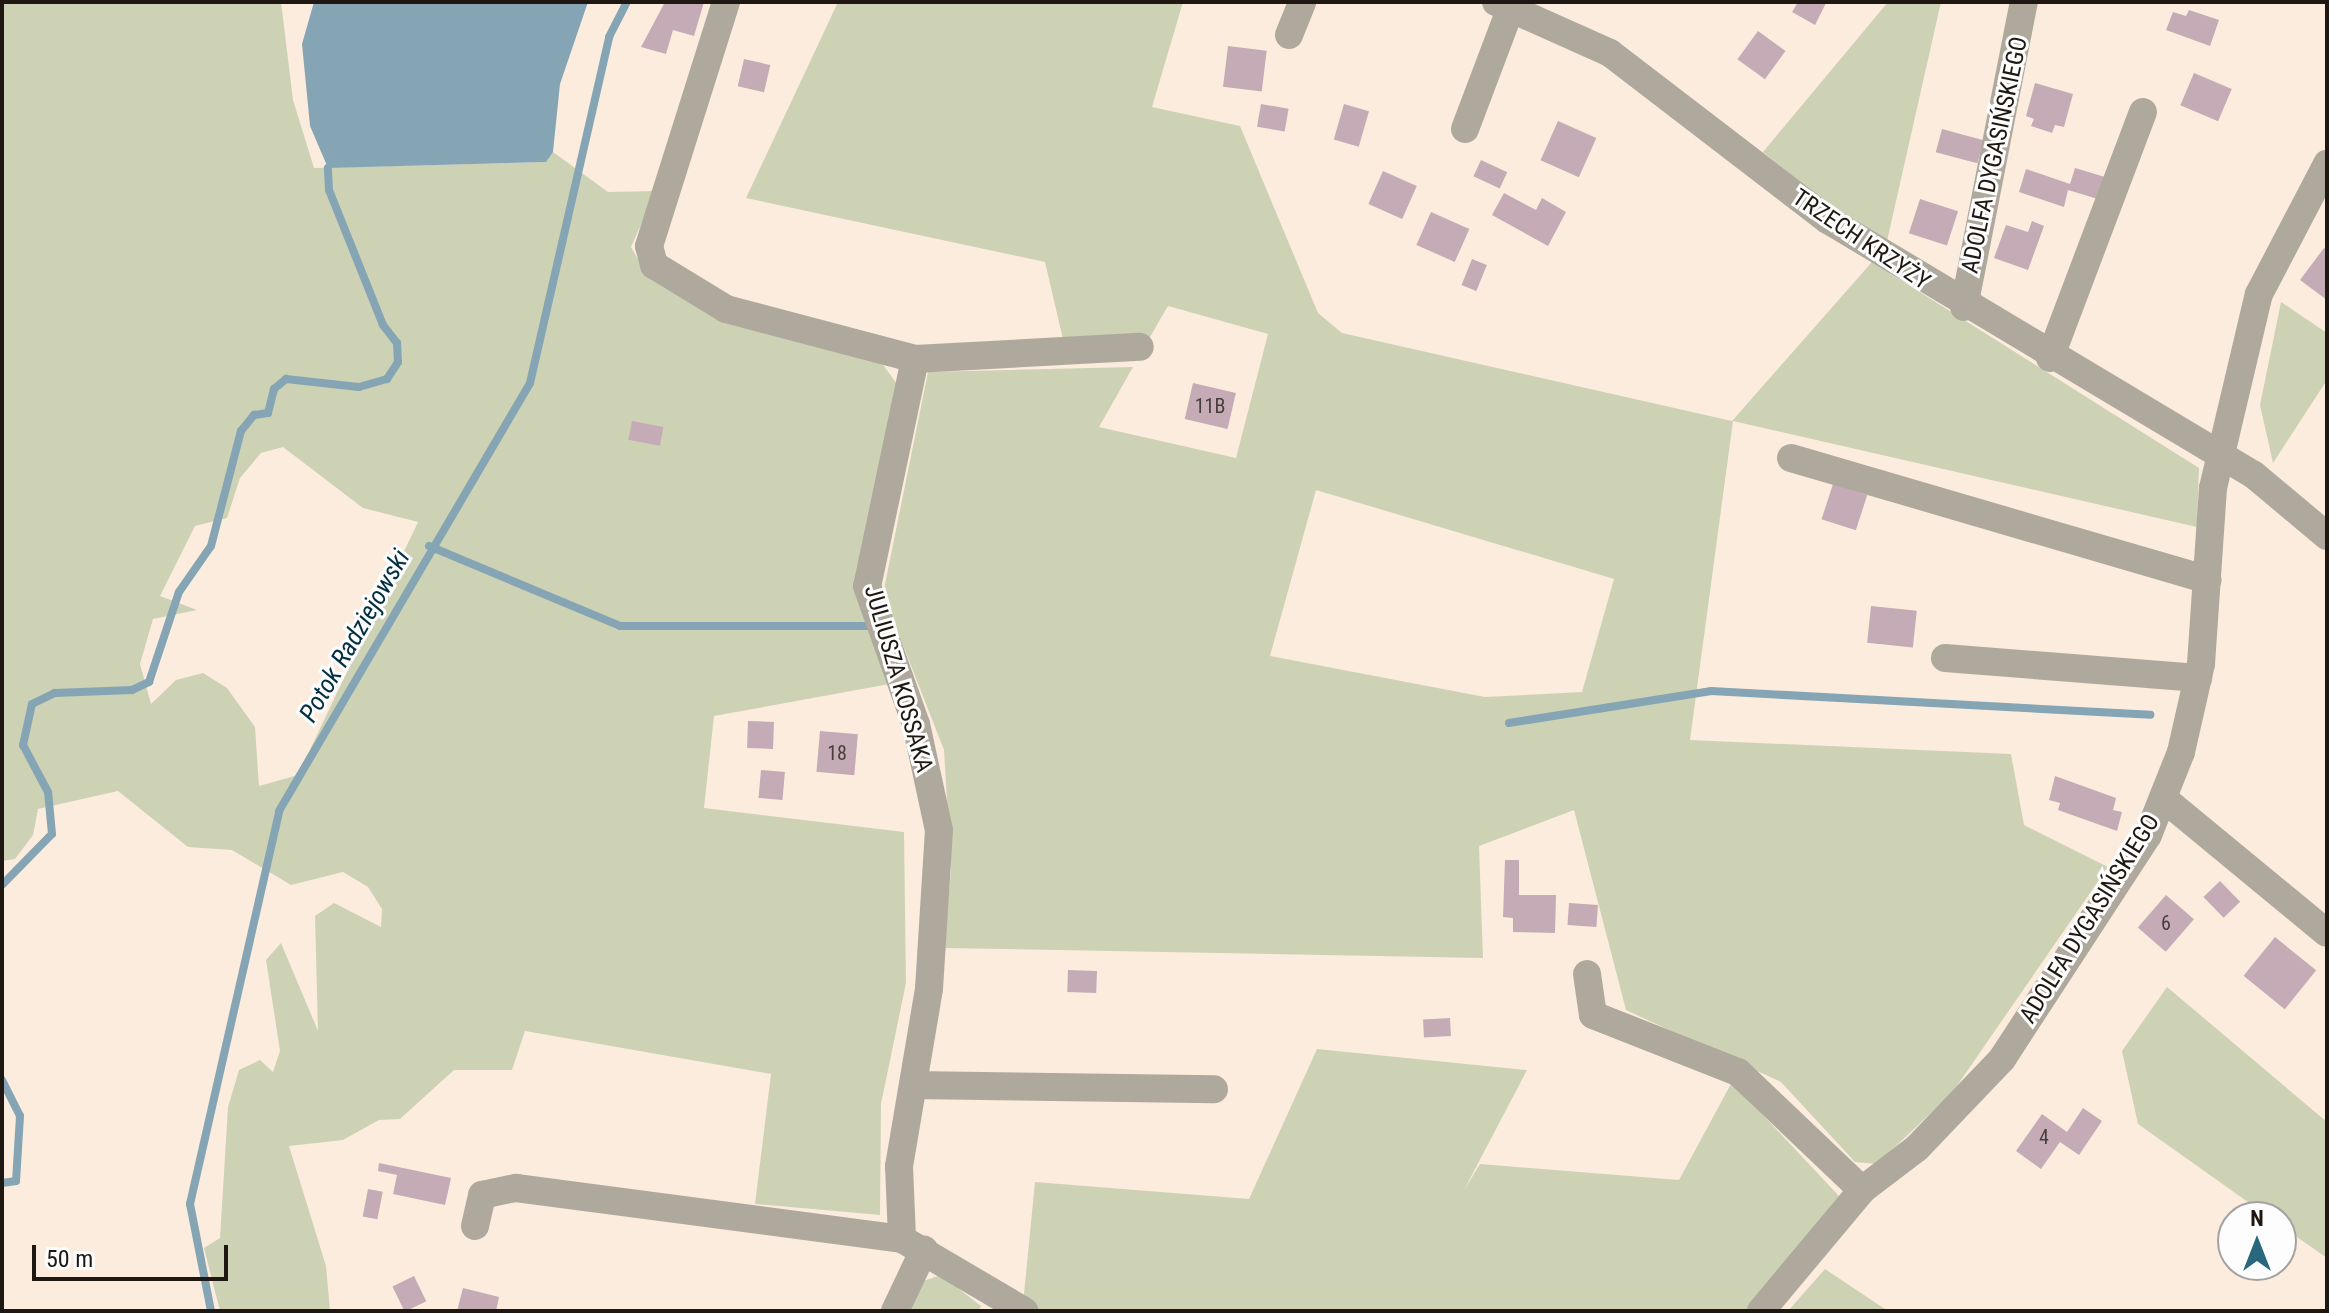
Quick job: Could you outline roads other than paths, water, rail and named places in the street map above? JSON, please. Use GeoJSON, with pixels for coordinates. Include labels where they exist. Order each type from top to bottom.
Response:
{"type":"FeatureCollection","features":[{"type":"Feature","properties":{"kind":"street"},"geometry":{"type":"LineString","coordinates":[[726,2],[656,217],[654,265],[726,309],[915,359],[1140,347]]}},
{"type":"Feature","properties":{"kind":"street"},"geometry":{"type":"LineString","coordinates":[[1289,35],[1302,2]]}},
{"type":"Feature","properties":{"kind":"street","name":"ADOLFA DYGASIŃSKIEGO"},"geometry":{"type":"LineString","coordinates":[[1964,307],[2024,2]]}},
{"type":"Feature","properties":{"kind":"street","name":"TRZECH KRZYŻY"},"geometry":{"type":"LineString","coordinates":[[1465,129],[1504,5],[1610,53],[1828,220],[1964,307],[2254,475],[2327,536]]}},
{"type":"Feature","properties":{"kind":"street"},"geometry":{"type":"LineString","coordinates":[[2050,358],[2143,112]]}},
{"type":"Feature","properties":{"kind":"street","name":"ADOLFA DYGASIŃSKIEGO"},"geometry":{"type":"LineString","coordinates":[[1761,1311],[1799,1257],[1862,1190],[1917,1148],[2002,1059],[2148,835],[2163,798],[2198,678],[2222,459],[2259,294],[2327,164]]}},
{"type":"Feature","properties":{"kind":"street","name":"JULIUSZA KOSSAKA"},"geometry":{"type":"LineString","coordinates":[[895,1311],[913,1245],[899,1166],[929,989],[939,830],[916,724],[878,626],[870,552],[915,359]]}},
{"type":"Feature","properties":{"kind":"street"},"geometry":{"type":"LineString","coordinates":[[1791,458],[2207,580]]}},
{"type":"Feature","properties":{"kind":"street"},"geometry":{"type":"LineString","coordinates":[[1945,658],[2198,678]]}},
{"type":"Feature","properties":{"kind":"street"},"geometry":{"type":"LineString","coordinates":[[2163,798],[2327,933]]}},
{"type":"Feature","properties":{"kind":"street"},"geometry":{"type":"LineString","coordinates":[[1587,974],[1593,1015],[1738,1072],[1862,1190]]}},
{"type":"Feature","properties":{"kind":"street"},"geometry":{"type":"LineString","coordinates":[[913,1085],[1214,1089]]}},
{"type":"Feature","properties":{"kind":"street"},"geometry":{"type":"LineString","coordinates":[[475,1226],[482,1195],[516,1188],[913,1245],[1024,1311]]}},
{"type":"Feature","properties":{"kind":"water"},"geometry":{"type":"Polygon","coordinates":[[[314,2],[588,2],[560,84],[553,152],[546,162],[328,168],[310,126],[302,44],[314,2]]]}},
{"type":"Feature","properties":{"kind":"waterway","name":"Potok Radziejowski"},"geometry":{"type":"LineString","coordinates":[[211,1311],[190,1204],[279,811],[530,383],[609,37],[627,2]]}},
{"type":"Feature","properties":{"kind":"waterway"},"geometry":{"type":"LineString","coordinates":[[2,885],[52,834],[48,792],[23,745],[32,704],[55,693],[132,690],[149,682],[179,592],[211,546],[241,431],[254,415],[268,413],[274,389],[286,379],[359,387],[387,379],[398,362],[397,343],[383,325],[329,190],[328,168]]}},
{"type":"Feature","properties":{"kind":"waterway"},"geometry":{"type":"LineString","coordinates":[[429,546],[620,626],[874,626]]}},
{"type":"Feature","properties":{"kind":"waterway"},"geometry":{"type":"LineString","coordinates":[[1509,723],[1711,691],[2150,715]]}},
{"type":"Feature","properties":{"kind":"waterway"},"geometry":{"type":"LineString","coordinates":[[2,1080],[20,1116],[16,1181],[2,1183]]}}]}
